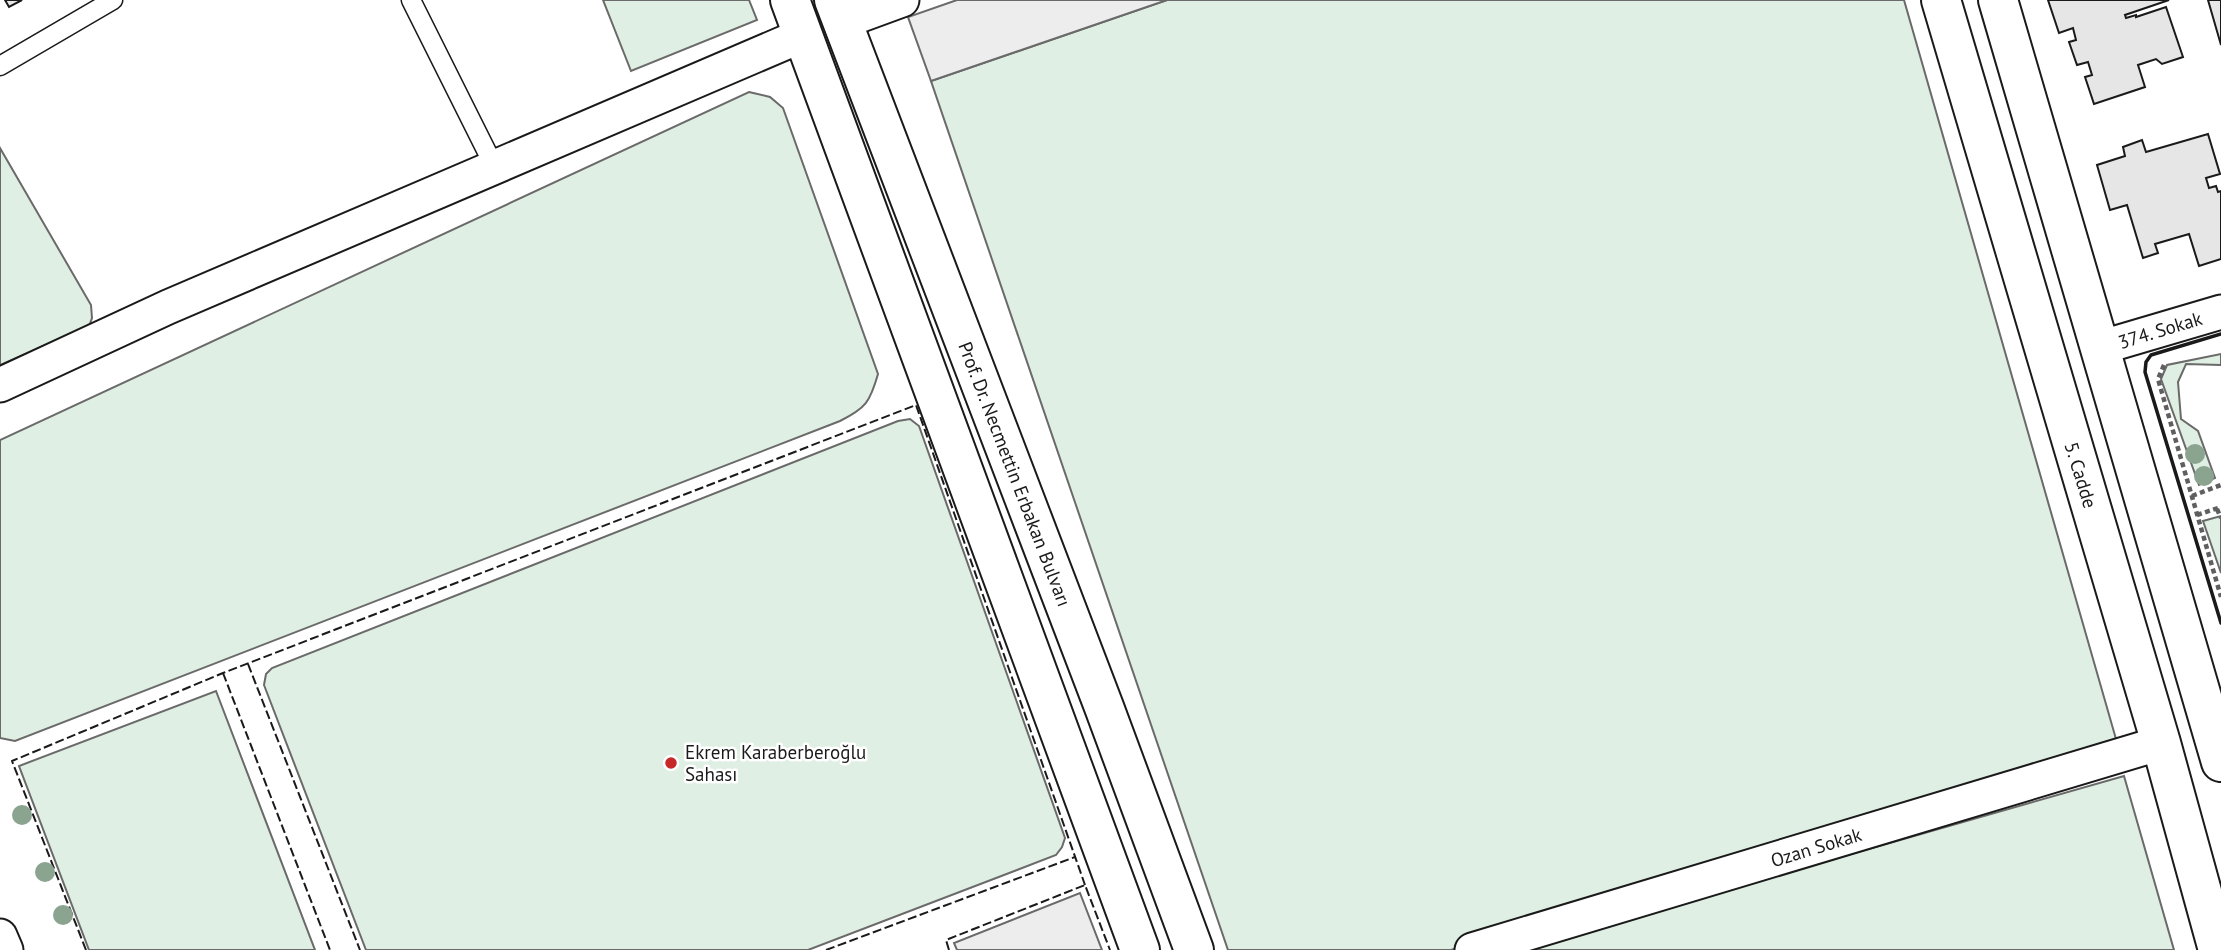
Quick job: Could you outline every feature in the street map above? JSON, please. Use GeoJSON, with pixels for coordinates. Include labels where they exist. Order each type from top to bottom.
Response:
{"type":"FeatureCollection","features":[{"type":"Feature","properties":{"kind":"main road","name":"5. Cadde"},"geometry":{"type":"LineString","coordinates":[[1941,0],[2161,743],[2218,950]]}},
{"type":"Feature","properties":{"kind":"main road"},"geometry":{"type":"LineString","coordinates":[[1998,0],[2099,348],[2215,721],[2221,762]]}},
{"type":"Feature","properties":{"kind":"main road","name":"Prof. Dr. Necmettin Erbakan Bulvarı"},"geometry":{"type":"LineString","coordinates":[[838,11],[1194,950]]}},
{"type":"Feature","properties":{"kind":"main road"},"geometry":{"type":"LineString","coordinates":[[796,17],[1140,950]]}},
{"type":"Feature","properties":{"kind":"street"},"geometry":{"type":"LineString","coordinates":[[838,11],[902,0]]}},
{"type":"Feature","properties":{"kind":"street"},"geometry":{"type":"LineString","coordinates":[[0,384],[168,307],[495,168],[796,17]]}},
{"type":"Feature","properties":{"kind":"street","name":"374. Sokak"},"geometry":{"type":"LineString","coordinates":[[2099,348],[2221,312]]}},
{"type":"Feature","properties":{"kind":"street","name":"Ozan Sokak"},"geometry":{"type":"LineString","coordinates":[[1472,950],[2161,743]]}},
{"type":"Feature","properties":{"kind":"street"},"geometry":{"type":"LineString","coordinates":[[0,936],[6,950]]}},
{"type":"Feature","properties":{"kind":"lane"},"geometry":{"type":"LineString","coordinates":[[0,66],[113,0]]}},
{"type":"Feature","properties":{"kind":"lane"},"geometry":{"type":"LineString","coordinates":[[411,0],[495,168]]}},
{"type":"Feature","properties":{"kind":"path"},"geometry":{"type":"LineString","coordinates":[[2167,358],[2158,379],[2221,597]]}},
{"type":"Feature","properties":{"kind":"path"},"geometry":{"type":"LineString","coordinates":[[2192,496],[2221,485]]}},
{"type":"Feature","properties":{"kind":"path"},"geometry":{"type":"LineString","coordinates":[[2197,515],[2219,508],[2221,518]]}},
{"type":"Feature","properties":{"kind":"green space"},"geometry":{"type":"Polygon","coordinates":[[[603,0],[749,0],[757,20],[631,71],[603,0]]]}},
{"type":"Feature","properties":{"kind":"green space"},"geometry":{"type":"Polygon","coordinates":[[[1167,0],[1904,0],[2116,739],[1451,950],[1228,950],[931,81],[1167,0]]]}},
{"type":"Feature","properties":{"kind":"green space"},"geometry":{"type":"Polygon","coordinates":[[[749,92],[770,97],[783,108],[878,374],[869,398],[861,408],[840,421],[15,741],[0,738],[0,440],[749,92]]]}},
{"type":"Feature","properties":{"kind":"green space"},"geometry":{"type":"Polygon","coordinates":[[[0,148],[91,305],[92,318],[89,326],[0,365],[0,148]]]}},
{"type":"Feature","properties":{"kind":"green space"},"geometry":{"type":"Polygon","coordinates":[[[2221,354],[2221,365],[2186,364],[2178,382],[2181,419],[2198,431],[2215,478],[2199,485],[2161,379],[2167,365],[2221,354]]]}},
{"type":"Feature","properties":{"kind":"green space","name":"Ekrem Karaberberoğlu Sahası"},"geometry":{"type":"Polygon","coordinates":[[[910,419],[919,426],[1065,838],[1056,855],[808,950],[366,950],[264,685],[266,674],[272,668],[898,421],[910,419]]]}},
{"type":"Feature","properties":{"kind":"green space"},"geometry":{"type":"Polygon","coordinates":[[[2221,516],[2221,573],[2203,521],[2221,516]]]}},
{"type":"Feature","properties":{"kind":"green space"},"geometry":{"type":"Polygon","coordinates":[[[216,691],[315,950],[89,950],[19,766],[216,691]]]}},
{"type":"Feature","properties":{"kind":"green space"},"geometry":{"type":"Polygon","coordinates":[[[2124,776],[2174,950],[1516,950],[2124,776]]]}},
{"type":"Feature","properties":{"kind":"shaded area"},"geometry":{"type":"Polygon","coordinates":[[[957,0],[1167,0],[931,81],[908,17],[957,0]]]}},
{"type":"Feature","properties":{"kind":"shaded area"},"geometry":{"type":"Polygon","coordinates":[[[1080,893],[1102,950],[957,950],[954,943],[1080,893]]]}},
{"type":"Feature","properties":{"kind":"building"},"geometry":{"type":"Polygon","coordinates":[[[5,0],[22,0],[9,7],[5,0]]]}},
{"type":"Feature","properties":{"kind":"building"},"geometry":{"type":"Polygon","coordinates":[[[2048,0],[2169,0],[2125,15],[2126,18],[2136,17],[2166,7],[2183,57],[2162,64],[2156,59],[2138,65],[2145,87],[2094,104],[2085,77],[2092,75],[2088,62],[2077,65],[2069,42],[2076,40],[2073,28],[2059,33],[2048,0]]]}},
{"type":"Feature","properties":{"kind":"building"},"geometry":{"type":"Polygon","coordinates":[[[2208,0],[2221,0],[2221,45],[2208,0]]]}},
{"type":"Feature","properties":{"kind":"building"},"geometry":{"type":"Polygon","coordinates":[[[2208,134],[2220,174],[2206,178],[2209,188],[2216,186],[2218,192],[2221,191],[2221,259],[2199,266],[2189,234],[2155,244],[2158,253],[2143,258],[2127,205],[2110,210],[2097,165],[2125,156],[2123,147],[2142,140],[2146,152],[2208,134]]]}},
{"type":"Feature","properties":{"kind":"fence"},"geometry":{"type":"LineString","coordinates":[[86,950],[12,761],[223,673],[916,405],[1085,885]]}},
{"type":"Feature","properties":{"kind":"fence"},"geometry":{"type":"LineString","coordinates":[[248,664],[360,950]]}},
{"type":"Feature","properties":{"kind":"fence"},"geometry":{"type":"LineString","coordinates":[[223,673],[330,950]]}},
{"type":"Feature","properties":{"kind":"fence"},"geometry":{"type":"LineString","coordinates":[[826,950],[1075,857]]}},
{"type":"Feature","properties":{"kind":"fence"},"geometry":{"type":"LineString","coordinates":[[949,950],[946,940],[1085,885],[1110,950]]}},
{"type":"Feature","properties":{"kind":"wall"},"geometry":{"type":"LineString","coordinates":[[2221,334],[2151,355],[2146,362],[2145,372],[2221,623]]}},
{"type":"Feature","properties":{"kind":"place","name":"Ekrem Karaberberoğlu Sahası"},"geometry":{"type":"Point","coordinates":[671,763]}}]}
